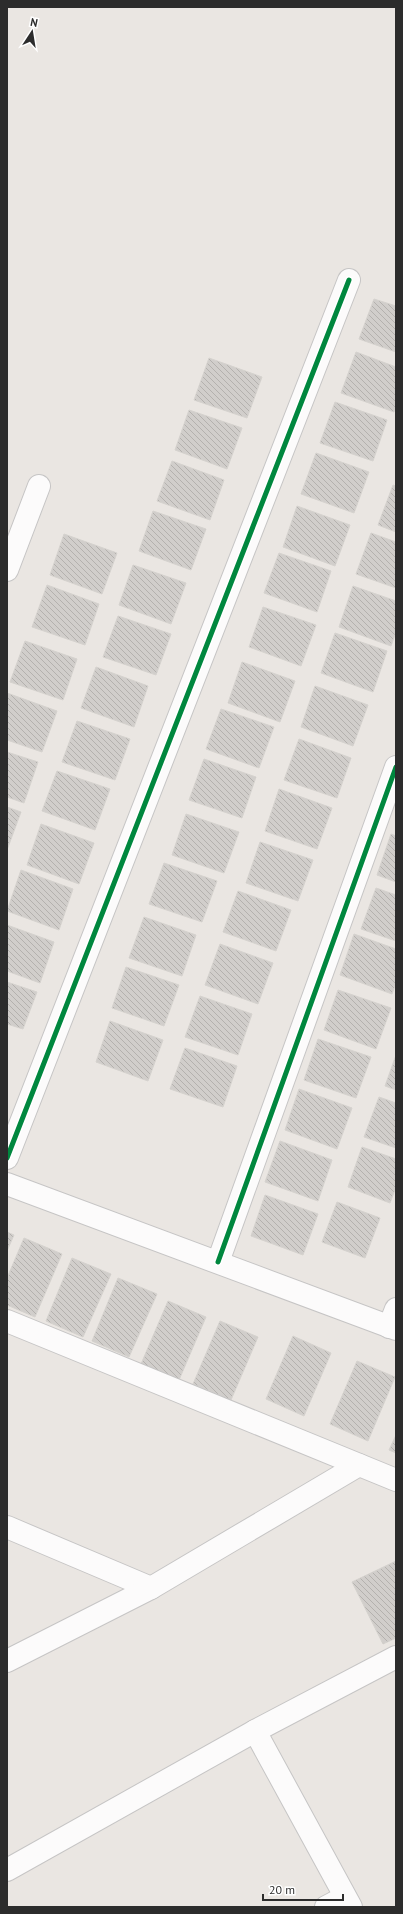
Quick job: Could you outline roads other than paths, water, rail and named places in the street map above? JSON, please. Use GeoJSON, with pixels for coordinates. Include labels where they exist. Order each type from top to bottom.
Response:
{"type":"FeatureCollection","features":[{"type":"Feature","properties":{"kind":"street"},"geometry":{"type":"LineString","coordinates":[[7,1158],[349,280]]}},
{"type":"Feature","properties":{"kind":"street"},"geometry":{"type":"LineString","coordinates":[[7,570],[39,486]]}},
{"type":"Feature","properties":{"kind":"street"},"geometry":{"type":"LineString","coordinates":[[218,1262],[396,767]]}},
{"type":"Feature","properties":{"kind":"street"},"geometry":{"type":"LineString","coordinates":[[7,1184],[218,1262],[394,1322]]}},
{"type":"Feature","properties":{"kind":"street"},"geometry":{"type":"LineString","coordinates":[[7,1321],[396,1480]]}},
{"type":"Feature","properties":{"kind":"street"},"geometry":{"type":"LineString","coordinates":[[7,1661],[151,1588],[359,1465]]}},
{"type":"Feature","properties":{"kind":"street"},"geometry":{"type":"LineString","coordinates":[[7,1527],[151,1588]]}},
{"type":"Feature","properties":{"kind":"street"},"geometry":{"type":"LineString","coordinates":[[7,1870],[255,1731],[396,1657]]}},
{"type":"Feature","properties":{"kind":"street"},"geometry":{"type":"LineString","coordinates":[[255,1731],[348,1902],[326,1907]]}}]}
